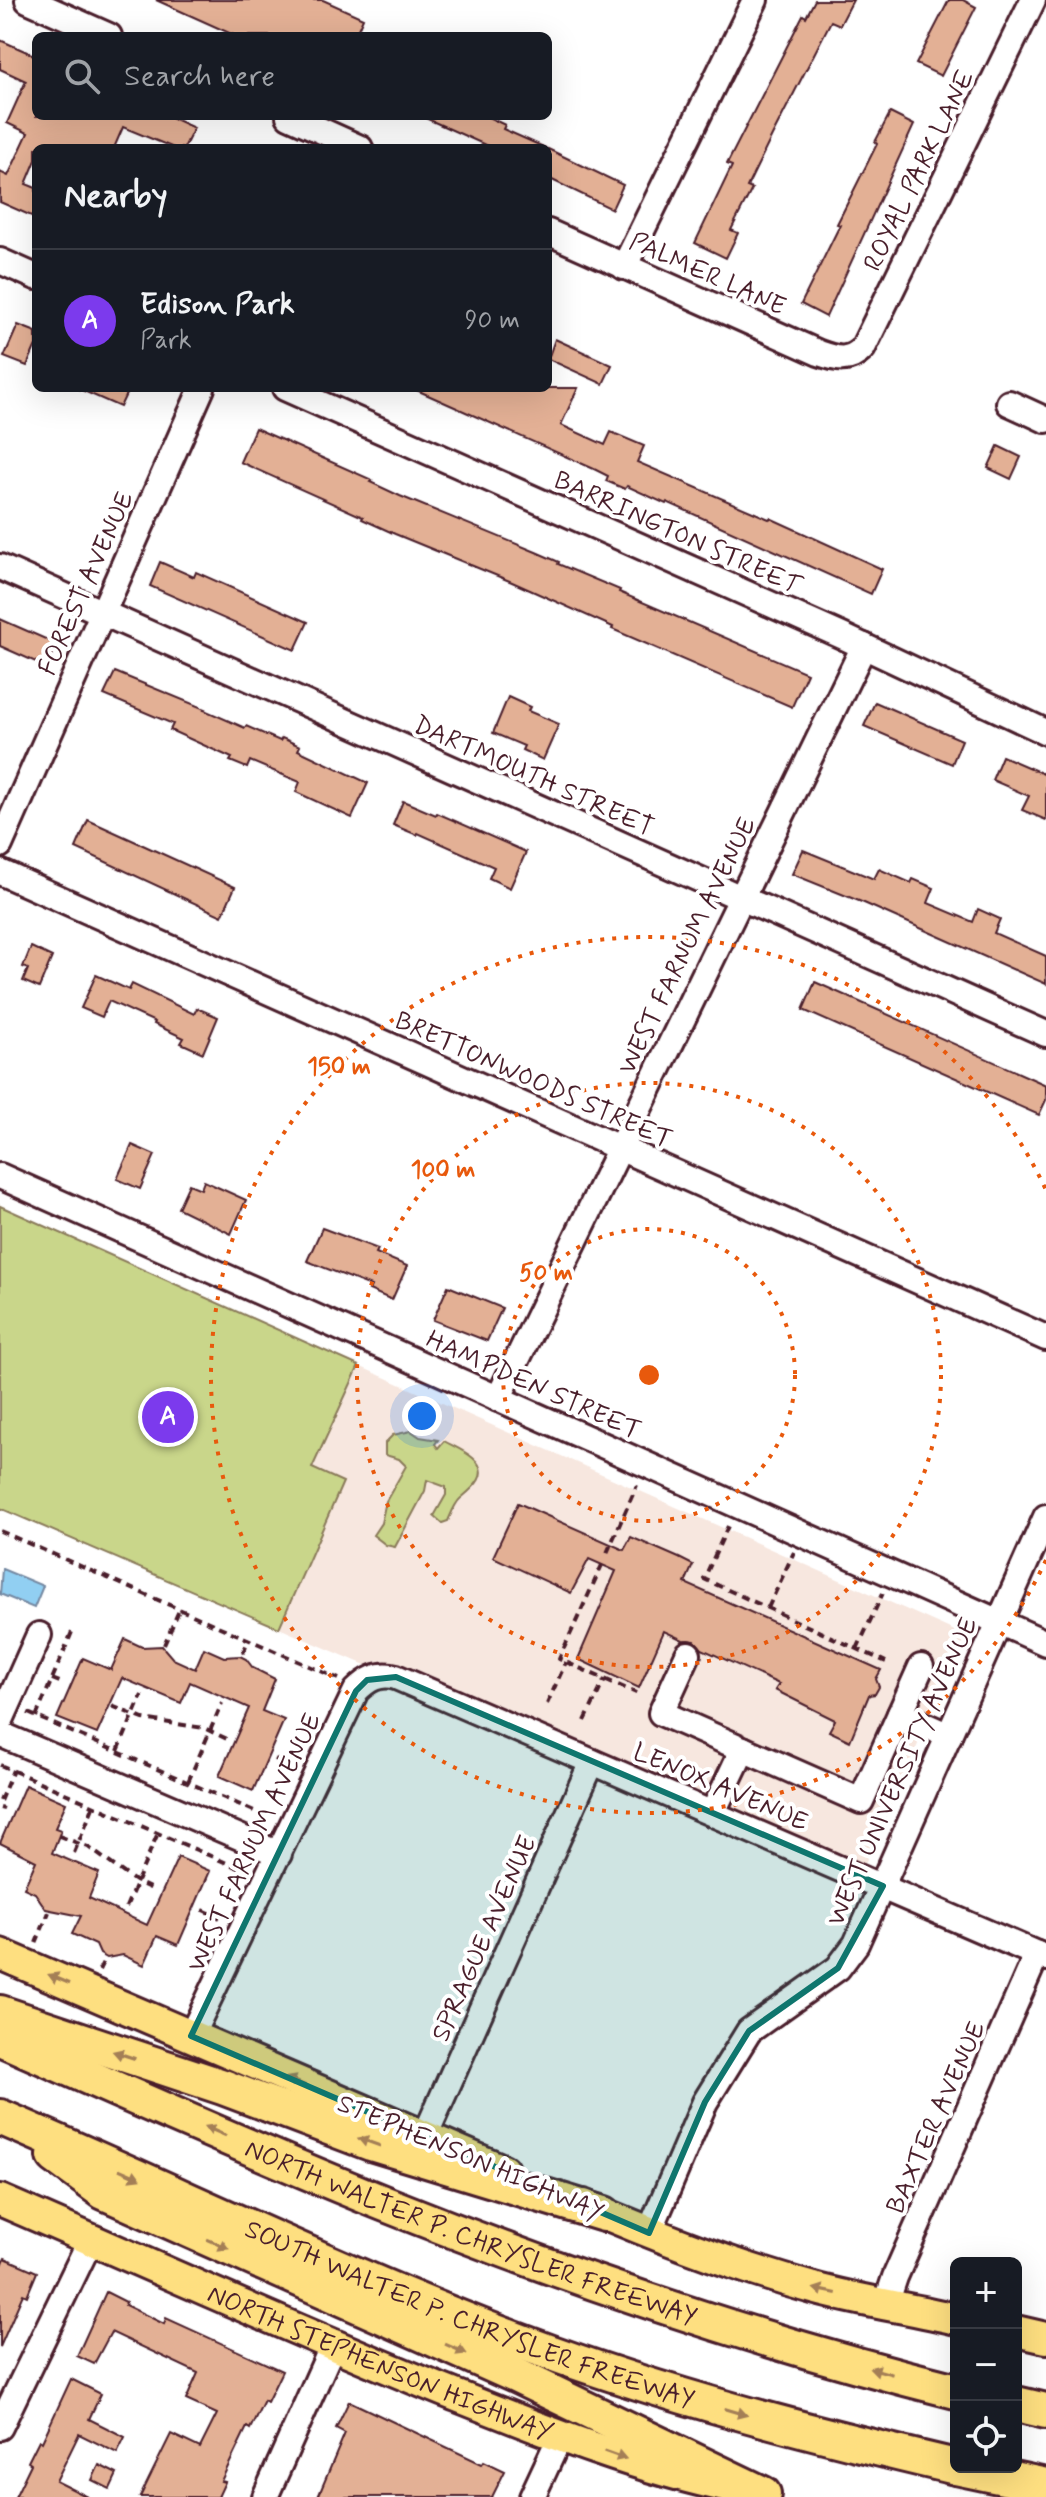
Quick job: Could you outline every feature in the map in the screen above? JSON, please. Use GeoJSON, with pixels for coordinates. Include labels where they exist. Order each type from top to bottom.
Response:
{"type":"FeatureCollection","features":[{"type":"Feature","properties":{"kind":"highway"},"geometry":{"type":"LineString","coordinates":[[0,2013],[223,2087],[371,2143],[604,2214]]}},
{"type":"Feature","properties":{"kind":"highway","name":"NORTH WALTER P. CHRYSLER FREEWAY"},"geometry":{"type":"LineString","coordinates":[[0,2038],[343,2186],[483,2241],[693,2315],[950,2389]]}},
{"type":"Feature","properties":{"kind":"highway"},"geometry":{"type":"LineString","coordinates":[[4,2119],[104,2192],[515,2375],[768,2496]]}},
{"type":"Feature","properties":{"kind":"highway","name":"SOUTH WALTER P. CHRYSLER FREEWAY"},"geometry":{"type":"LineString","coordinates":[[4,2119],[382,2285],[528,2344],[748,2415],[950,2466]]}},
{"type":"Feature","properties":{"kind":"highway"},"geometry":{"type":"LineString","coordinates":[[1022,2405],[1046,2411]]}},
{"type":"Feature","properties":{"kind":"highway","name":"SOUTH WALTER P. CHRYSLER FREEWAY"},"geometry":{"type":"LineString","coordinates":[[984,2473],[1046,2486]]}},
{"type":"Feature","properties":{"kind":"main road","name":"STEPHENSON HIGHWAY"},"geometry":{"type":"LineString","coordinates":[[0,1954],[649,2233],[815,2289],[950,2318]]}},
{"type":"Feature","properties":{"kind":"main road","name":"NORTH STEPHENSON HIGHWAY"},"geometry":{"type":"LineString","coordinates":[[0,2200],[333,2345],[560,2437],[689,2479],[768,2496]]}},
{"type":"Feature","properties":{"kind":"main road"},"geometry":{"type":"LineString","coordinates":[[1022,2332],[1046,2338]]}},
{"type":"Feature","properties":{"kind":"street"},"geometry":{"type":"LineString","coordinates":[[28,0],[100,32]]}},
{"type":"Feature","properties":{"kind":"street","name":"ROYAL PARK LANE"},"geometry":{"type":"LineString","coordinates":[[848,359],[863,348],[1033,0]]}},
{"type":"Feature","properties":{"kind":"street"},"geometry":{"type":"LineString","coordinates":[[624,267],[748,2]]}},
{"type":"Feature","properties":{"kind":"street"},"geometry":{"type":"LineString","coordinates":[[294,120],[319,140],[340,144]]}},
{"type":"Feature","properties":{"kind":"street","name":"PALMER LANE"},"geometry":{"type":"LineString","coordinates":[[552,234],[819,353],[848,359]]}},
{"type":"Feature","properties":{"kind":"street"},"geometry":{"type":"LineString","coordinates":[[0,261],[32,275]]}},
{"type":"Feature","properties":{"kind":"street","name":"FOREST AVENUE"},"geometry":{"type":"LineString","coordinates":[[0,845],[200,392]]}},
{"type":"Feature","properties":{"kind":"street","name":"BARRINGTON STREET"},"geometry":{"type":"LineString","coordinates":[[294,392],[864,646],[1046,732]]}},
{"type":"Feature","properties":{"kind":"street"},"geometry":{"type":"LineString","coordinates":[[1009,403],[1046,420]]}},
{"type":"Feature","properties":{"kind":"street","name":"DARTMOUTH STREET"},"geometry":{"type":"LineString","coordinates":[[0,567],[1046,1034]]}},
{"type":"Feature","properties":{"kind":"street","name":"WEST FARNUM AVENUE"},"geometry":{"type":"LineString","coordinates":[[498,1399],[864,646]]}},
{"type":"Feature","properties":{"kind":"street","name":"BRETTONWOODS STREET"},"geometry":{"type":"LineString","coordinates":[[0,872],[1046,1338]]}},
{"type":"Feature","properties":{"kind":"street","name":"HAMPDEN STREET"},"geometry":{"type":"LineString","coordinates":[[0,1176],[1046,1643]]}},
{"type":"Feature","properties":{"kind":"street","name":"WEST UNIVERSITY AVENUE"},"geometry":{"type":"LineString","coordinates":[[649,2233],[705,2102],[749,2031],[838,1968],[856,1944],[1046,1517]]}},
{"type":"Feature","properties":{"kind":"street"},"geometry":{"type":"LineString","coordinates":[[8,1715],[39,1635]]}},
{"type":"Feature","properties":{"kind":"street"},"geometry":{"type":"LineString","coordinates":[[688,1654],[661,1713],[861,1801],[921,1667]]}},
{"type":"Feature","properties":{"kind":"street","name":"LENOX AVENUE"},"geometry":{"type":"LineString","coordinates":[[372,1678],[381,1675],[396,1677],[1042,1956]]}},
{"type":"Feature","properties":{"kind":"street","name":"WEST FARNUM AVENUE"},"geometry":{"type":"LineString","coordinates":[[191,2036],[356,1691],[372,1678]]}},
{"type":"Feature","properties":{"kind":"street"},"geometry":{"type":"LineString","coordinates":[[900,1714],[949,1736]]}},
{"type":"Feature","properties":{"kind":"street"},"geometry":{"type":"LineString","coordinates":[[0,1734],[279,1854]]}},
{"type":"Feature","properties":{"kind":"street"},"geometry":{"type":"LineString","coordinates":[[713,1812],[743,1749]]}},
{"type":"Feature","properties":{"kind":"street","name":"SPRAGUE AVENUE"},"geometry":{"type":"LineString","coordinates":[[425,2136],[592,1762]]}},
{"type":"Feature","properties":{"kind":"street","name":"BAXTER AVENUE"},"geometry":{"type":"LineString","coordinates":[[886,2304],[895,2277],[1042,1956]]}},
{"type":"Feature","properties":{"kind":"street"},"geometry":{"type":"LineString","coordinates":[[0,2427],[91,2239]]}},
{"type":"Feature","properties":{"kind":"street"},"geometry":{"type":"LineString","coordinates":[[265,2497],[333,2345]]}},
{"type":"Feature","properties":{"kind":"street"},"geometry":{"type":"LineString","coordinates":[[532,2497],[560,2437]]}},
{"type":"Feature","properties":{"kind":"path"},"geometry":{"type":"LineString","coordinates":[[607,1553],[637,1485]]}},
{"type":"Feature","properties":{"kind":"path"},"geometry":{"type":"LineString","coordinates":[[728,1526],[704,1579],[886,1662]]}},
{"type":"Feature","properties":{"kind":"path"},"geometry":{"type":"LineString","coordinates":[[0,1531],[347,1682]]}},
{"type":"Feature","properties":{"kind":"path"},"geometry":{"type":"LineString","coordinates":[[768,1608],[797,1544]]}},
{"type":"Feature","properties":{"kind":"path"},"geometry":{"type":"LineString","coordinates":[[602,1565],[559,1659],[636,1693]]}},
{"type":"Feature","properties":{"kind":"path"},"geometry":{"type":"LineString","coordinates":[[857,1649],[886,1585]]}},
{"type":"Feature","properties":{"kind":"path"},"geometry":{"type":"LineString","coordinates":[[164,1645],[180,1608]]}},
{"type":"Feature","properties":{"kind":"path"},"geometry":{"type":"LineString","coordinates":[[36,1717],[72,1632]]}},
{"type":"Feature","properties":{"kind":"path"},"geometry":{"type":"LineString","coordinates":[[243,1653],[249,1638]]}},
{"type":"Feature","properties":{"kind":"path"},"geometry":{"type":"LineString","coordinates":[[547,1704],[566,1662]]}},
{"type":"Feature","properties":{"kind":"path"},"geometry":{"type":"LineString","coordinates":[[52,1679],[62,1683]]}},
{"type":"Feature","properties":{"kind":"path"},"geometry":{"type":"LineString","coordinates":[[585,1721],[605,1679]]}},
{"type":"Feature","properties":{"kind":"path"},"geometry":{"type":"LineString","coordinates":[[118,1752],[142,1695]]}},
{"type":"Feature","properties":{"kind":"path"},"geometry":{"type":"LineString","coordinates":[[188,1782],[222,1703]]}},
{"type":"Feature","properties":{"kind":"path"},"geometry":{"type":"LineString","coordinates":[[112,1706],[134,1715],[210,1731],[227,1739]]}},
{"type":"Feature","properties":{"kind":"path"},"geometry":{"type":"LineString","coordinates":[[8,1715],[36,1717],[268,1817]]}},
{"type":"Feature","properties":{"kind":"path"},"geometry":{"type":"LineString","coordinates":[[275,1759],[292,1767]]}},
{"type":"Feature","properties":{"kind":"path"},"geometry":{"type":"LineString","coordinates":[[0,1765],[243,1870]]}},
{"type":"Feature","properties":{"kind":"path"},"geometry":{"type":"LineString","coordinates":[[0,1801],[13,1770]]}},
{"type":"Feature","properties":{"kind":"path"},"geometry":{"type":"LineString","coordinates":[[74,1853],[94,1805]]}},
{"type":"Feature","properties":{"kind":"path"},"geometry":{"type":"LineString","coordinates":[[126,1907],[158,1833]]}},
{"type":"Feature","properties":{"kind":"path"},"geometry":{"type":"LineString","coordinates":[[59,1836],[104,1857],[137,1882],[152,1889]]}},
{"type":"Feature","properties":{"kind":"path"},"geometry":{"type":"LineString","coordinates":[[203,1910],[220,1918]]}},
{"type":"Feature","properties":{"kind":"path"},"geometry":{"type":"LineString","coordinates":[[35,1945],[49,1912]]}},
{"type":"Feature","properties":{"kind":"path"},"geometry":{"type":"LineString","coordinates":[[98,1972],[105,1958]]}},
{"type":"Feature","properties":{"kind":"highlighted area"},"geometry":{"type":"Polygon","coordinates":[[[396,1677],[883,1886],[838,1968],[749,2031],[705,2102],[649,2233],[191,2036],[356,1691],[367,1680],[396,1677]]]}},
{"type":"Feature","properties":{"kind":"shaded area"},"geometry":{"type":"Polygon","coordinates":[[[359,1366],[966,1636],[859,1877],[279,1628],[343,1482],[312,1469],[359,1366]]]}},
{"type":"Feature","properties":{"kind":"green space"},"geometry":{"type":"Polygon","coordinates":[[[0,1206],[359,1366],[312,1468],[343,1482],[279,1628],[0,1508],[0,1206]]]}},
{"type":"Feature","properties":{"kind":"green space"},"geometry":{"type":"Polygon","coordinates":[[[411,1431],[420,1437],[438,1440],[435,1444],[438,1448],[444,1441],[466,1453],[481,1470],[475,1486],[457,1503],[448,1521],[442,1523],[434,1516],[446,1495],[446,1487],[427,1480],[425,1491],[395,1547],[386,1545],[373,1535],[381,1523],[386,1501],[406,1466],[399,1459],[385,1455],[385,1443],[393,1435],[411,1431]]]}},
{"type":"Feature","properties":{"kind":"water"},"geometry":{"type":"Polygon","coordinates":[[[2,1569],[43,1586],[34,1608],[0,1594],[2,1569]]]}},
{"type":"Feature","properties":{"kind":"building"},"geometry":{"type":"Polygon","coordinates":[[[156,0],[323,0],[363,18],[357,32],[227,32],[156,0]]]}},
{"type":"Feature","properties":{"kind":"building"},"geometry":{"type":"Polygon","coordinates":[[[815,0],[853,0],[840,25],[831,21],[772,136],[747,187],[752,189],[731,230],[738,233],[726,258],[695,243],[732,166],[727,164],[803,15],[806,17],[815,0]]]}},
{"type":"Feature","properties":{"kind":"building"},"geometry":{"type":"Polygon","coordinates":[[[949,0],[963,0],[976,7],[941,76],[916,64],[949,0]]]}},
{"type":"Feature","properties":{"kind":"building"},"geometry":{"type":"Polygon","coordinates":[[[0,40],[32,54],[32,120],[177,120],[194,128],[186,144],[164,144],[123,127],[116,144],[32,144],[32,170],[26,184],[32,186],[32,216],[0,202],[0,172],[8,176],[28,133],[7,123],[26,81],[0,69],[0,40]]]}},
{"type":"Feature","properties":{"kind":"building"},"geometry":{"type":"Polygon","coordinates":[[[890,113],[914,125],[826,317],[801,304],[890,113]]]}},
{"type":"Feature","properties":{"kind":"building"},"geometry":{"type":"Polygon","coordinates":[[[430,120],[494,120],[505,125],[503,129],[537,144],[483,144],[430,120]]]}},
{"type":"Feature","properties":{"kind":"building"},"geometry":{"type":"Polygon","coordinates":[[[552,151],[623,185],[612,209],[552,180],[552,151]]]}},
{"type":"Feature","properties":{"kind":"building"},"geometry":{"type":"Polygon","coordinates":[[[18,325],[32,330],[32,354],[27,366],[4,357],[18,325]]]}},
{"type":"Feature","properties":{"kind":"building"},"geometry":{"type":"Polygon","coordinates":[[[555,339],[612,365],[603,384],[552,361],[555,339]]]}},
{"type":"Feature","properties":{"kind":"building"},"geometry":{"type":"Polygon","coordinates":[[[552,388],[578,388],[561,425],[605,445],[611,432],[644,446],[637,462],[882,569],[871,594],[667,502],[606,481],[608,476],[421,392],[552,392],[552,388]]]}},
{"type":"Feature","properties":{"kind":"building"},"geometry":{"type":"Polygon","coordinates":[[[86,392],[127,392],[120,407],[86,392]]]}},
{"type":"Feature","properties":{"kind":"building"},"geometry":{"type":"Polygon","coordinates":[[[255,428],[372,480],[370,482],[400,496],[559,562],[619,592],[807,673],[792,707],[512,582],[395,534],[240,462],[255,428]]]}},
{"type":"Feature","properties":{"kind":"building"},"geometry":{"type":"Polygon","coordinates":[[[998,446],[1021,457],[1011,479],[988,468],[998,446]]]}},
{"type":"Feature","properties":{"kind":"building"},"geometry":{"type":"Polygon","coordinates":[[[160,562],[194,577],[196,572],[308,622],[295,650],[150,586],[160,562]]]}},
{"type":"Feature","properties":{"kind":"building"},"geometry":{"type":"Polygon","coordinates":[[[0,619],[57,644],[47,667],[0,646],[0,619]]]}},
{"type":"Feature","properties":{"kind":"building"},"geometry":{"type":"Polygon","coordinates":[[[115,672],[245,728],[280,741],[282,738],[300,746],[298,750],[368,783],[352,818],[296,792],[300,782],[250,761],[247,768],[230,761],[232,758],[170,730],[173,724],[104,695],[115,672]]]}},
{"type":"Feature","properties":{"kind":"building"},"geometry":{"type":"Polygon","coordinates":[[[508,697],[530,707],[528,711],[559,724],[543,760],[522,750],[524,746],[493,733],[508,697]]]}},
{"type":"Feature","properties":{"kind":"building"},"geometry":{"type":"Polygon","coordinates":[[[875,702],[962,740],[952,764],[864,726],[875,702]]]}},
{"type":"Feature","properties":{"kind":"building"},"geometry":{"type":"Polygon","coordinates":[[[1002,756],[1046,775],[1046,820],[1022,810],[1029,796],[992,780],[1002,756]]]}},
{"type":"Feature","properties":{"kind":"building"},"geometry":{"type":"Polygon","coordinates":[[[403,801],[526,852],[510,888],[489,878],[494,867],[393,825],[403,801]]]}},
{"type":"Feature","properties":{"kind":"building"},"geometry":{"type":"Polygon","coordinates":[[[88,820],[235,887],[222,916],[76,848],[88,820]]]}},
{"type":"Feature","properties":{"kind":"building"},"geometry":{"type":"Polygon","coordinates":[[[803,850],[874,879],[879,869],[911,883],[913,879],[934,888],[928,903],[973,922],[978,909],[1000,919],[994,933],[1046,956],[1046,984],[792,874],[803,850]]]}},
{"type":"Feature","properties":{"kind":"building"},"geometry":{"type":"Polygon","coordinates":[[[31,947],[52,957],[39,988],[23,981],[28,969],[23,967],[31,947]]]}},
{"type":"Feature","properties":{"kind":"building"},"geometry":{"type":"Polygon","coordinates":[[[96,975],[129,990],[132,984],[194,1014],[197,1008],[218,1017],[203,1053],[181,1043],[184,1038],[109,1001],[102,1017],[81,1008],[96,975]]]}},
{"type":"Feature","properties":{"kind":"building"},"geometry":{"type":"Polygon","coordinates":[[[815,982],[1046,1085],[1046,1100],[1039,1115],[803,1010],[815,982]]]}},
{"type":"Feature","properties":{"kind":"building"},"geometry":{"type":"Polygon","coordinates":[[[132,1145],[155,1155],[140,1189],[117,1179],[132,1145]]]}},
{"type":"Feature","properties":{"kind":"building"},"geometry":{"type":"Polygon","coordinates":[[[204,1181],[246,1200],[231,1234],[178,1208],[189,1184],[201,1189],[204,1181]]]}},
{"type":"Feature","properties":{"kind":"building"},"geometry":{"type":"Polygon","coordinates":[[[322,1228],[378,1249],[376,1253],[407,1266],[392,1300],[369,1290],[371,1286],[307,1261],[322,1228]]]}},
{"type":"Feature","properties":{"kind":"building"},"geometry":{"type":"Polygon","coordinates":[[[448,1286],[502,1308],[487,1341],[433,1320],[448,1286]]]}},
{"type":"Feature","properties":{"kind":"building"},"geometry":{"type":"Polygon","coordinates":[[[518,1503],[624,1550],[631,1537],[679,1558],[693,1565],[685,1583],[881,1670],[876,1679],[879,1687],[875,1694],[869,1695],[850,1741],[829,1731],[835,1720],[775,1690],[779,1684],[702,1649],[695,1641],[683,1640],[664,1631],[639,1688],[578,1659],[616,1571],[589,1559],[571,1593],[493,1557],[518,1503]]]}},
{"type":"Feature","properties":{"kind":"building"},"geometry":{"type":"Polygon","coordinates":[[[125,1639],[142,1647],[162,1646],[173,1659],[195,1669],[204,1648],[224,1657],[240,1656],[253,1668],[275,1679],[262,1711],[284,1720],[253,1791],[219,1776],[249,1708],[190,1682],[181,1703],[122,1678],[97,1734],[57,1718],[83,1658],[111,1670],[125,1639]]]}},
{"type":"Feature","properties":{"kind":"building"},"geometry":{"type":"Polygon","coordinates":[[[25,1785],[66,1803],[55,1828],[61,1830],[52,1853],[99,1873],[89,1898],[147,1925],[178,1857],[210,1871],[178,1945],[157,1936],[144,1965],[123,1955],[107,1958],[100,1954],[96,1945],[72,1934],[81,1916],[46,1909],[35,1893],[24,1888],[36,1861],[0,1843],[25,1785]]]}},
{"type":"Feature","properties":{"kind":"building"},"geometry":{"type":"Polygon","coordinates":[[[5,2258],[37,2272],[27,2296],[23,2294],[0,2347],[0,2270],[5,2258]]]}},
{"type":"Feature","properties":{"kind":"building"},"geometry":{"type":"Polygon","coordinates":[[[106,2292],[164,2324],[166,2318],[282,2371],[267,2402],[264,2400],[250,2429],[247,2427],[221,2481],[225,2482],[218,2497],[140,2497],[171,2434],[200,2448],[217,2414],[186,2400],[198,2373],[111,2332],[94,2364],[77,2356],[106,2292]]]}},
{"type":"Feature","properties":{"kind":"building"},"geometry":{"type":"Polygon","coordinates":[[[71,2379],[101,2394],[89,2419],[125,2437],[117,2453],[79,2434],[56,2481],[88,2497],[15,2497],[31,2464],[28,2462],[39,2440],[42,2442],[71,2379]]]}},
{"type":"Feature","properties":{"kind":"building"},"geometry":{"type":"Polygon","coordinates":[[[349,2401],[482,2464],[484,2461],[505,2471],[492,2497],[318,2497],[345,2433],[336,2428],[349,2401]]]}},
{"type":"Feature","properties":{"kind":"building"},"geometry":{"type":"Polygon","coordinates":[[[99,2465],[117,2474],[110,2489],[92,2480],[99,2465]]]}},
{"type":"Feature","properties":{"kind":"place","name":"Edison Park"},"geometry":{"type":"Point","coordinates":[168,1417]}}]}
